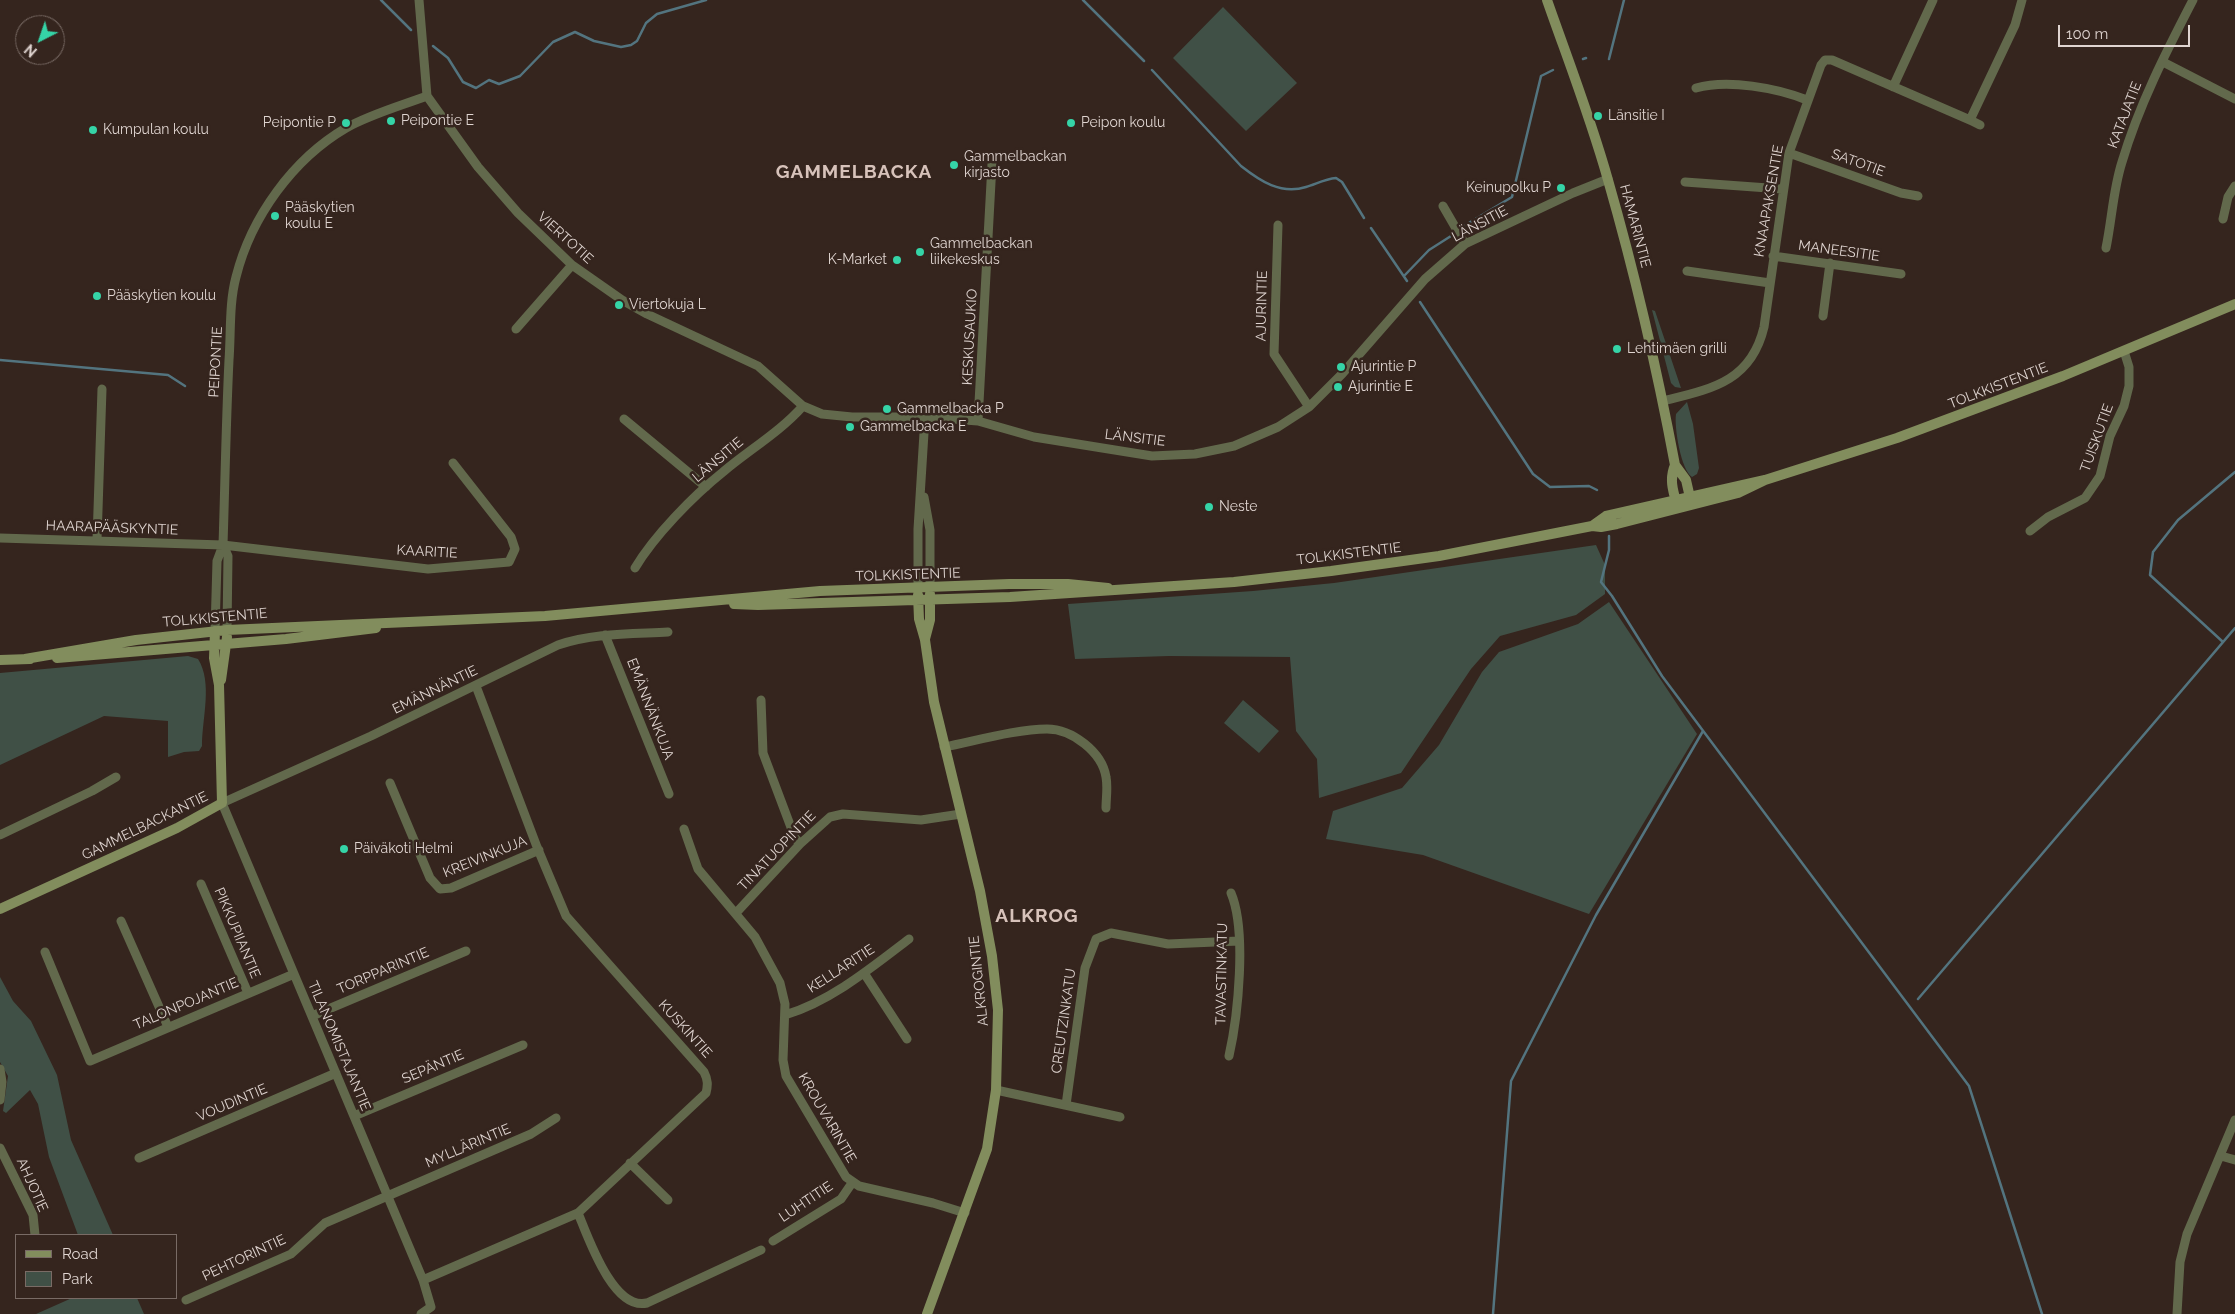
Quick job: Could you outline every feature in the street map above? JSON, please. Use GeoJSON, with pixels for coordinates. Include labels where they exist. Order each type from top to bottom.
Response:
{"type":"FeatureCollection","features":[{"type":"Feature","properties":{"kind":"street"},"geometry":{"type":"LineString","coordinates":[[419,0],[427,96]]}},
{"type":"Feature","properties":{"kind":"street","name":"HAMARINTIE"},"geometry":{"type":"LineString","coordinates":[[1547,0],[1608,179],[1663,401],[1674,465],[1671,473],[1677,504]]}},
{"type":"Feature","properties":{"kind":"street"},"geometry":{"type":"LineString","coordinates":[[1893,87],[1933,0]]}},
{"type":"Feature","properties":{"kind":"street"},"geometry":{"type":"LineString","coordinates":[[1970,120],[2015,25],[2022,0]]}},
{"type":"Feature","properties":{"kind":"street","name":"KATAJATIE"},"geometry":{"type":"LineString","coordinates":[[2106,248],[2115,189],[2122,161],[2148,92],[2193,0]]}},
{"type":"Feature","properties":{"kind":"street","name":"KNAAPAKSENTIE"},"geometry":{"type":"LineString","coordinates":[[1663,401],[1711,389],[1724,383],[1743,368],[1760,342],[1789,153],[1821,65],[1825,60],[1832,60],[1980,125]]}},
{"type":"Feature","properties":{"kind":"street"},"geometry":{"type":"LineString","coordinates":[[2162,62],[2235,99]]}},
{"type":"Feature","properties":{"kind":"street"},"geometry":{"type":"LineString","coordinates":[[1696,88],[1711,85],[1775,89],[1808,100]]}},
{"type":"Feature","properties":{"kind":"street","name":"VIERTOTIE"},"geometry":{"type":"LineString","coordinates":[[427,96],[498,192],[518,214],[572,264],[603,287],[648,314],[758,366],[803,406]]}},
{"type":"Feature","properties":{"kind":"street","name":"PEIPONTIE"},"geometry":{"type":"LineString","coordinates":[[215,631],[218,562],[223,545],[227,403],[234,293],[236,278],[258,220],[296,169],[321,146],[361,120],[427,96]]}},
{"type":"Feature","properties":{"kind":"street","name":"SATOTIE"},"geometry":{"type":"LineString","coordinates":[[1789,153],[1901,193],[1918,196]]}},
{"type":"Feature","properties":{"kind":"street","name":"KESKUSAUKIO"},"geometry":{"type":"LineString","coordinates":[[978,421],[992,164]]}},
{"type":"Feature","properties":{"kind":"street","name":"LÄNSITIE"},"geometry":{"type":"LineString","coordinates":[[635,568],[646,550],[706,487],[785,425],[803,406],[822,414],[844,416],[925,417],[978,421],[1034,437],[1152,456],[1195,454],[1234,446],[1278,427],[1309,407],[1342,374],[1425,279],[1466,244],[1573,193],[1608,179]]}},
{"type":"Feature","properties":{"kind":"street"},"geometry":{"type":"LineString","coordinates":[[1685,182],[1782,189]]}},
{"type":"Feature","properties":{"kind":"street"},"geometry":{"type":"LineString","coordinates":[[2223,219],[2228,197],[2235,186]]}},
{"type":"Feature","properties":{"kind":"street"},"geometry":{"type":"LineString","coordinates":[[1443,206],[1466,244]]}},
{"type":"Feature","properties":{"kind":"street","name":"AJURINTIE"},"geometry":{"type":"LineString","coordinates":[[1278,225],[1274,304],[1274,354],[1309,407]]}},
{"type":"Feature","properties":{"kind":"street","name":"MANEESITIE"},"geometry":{"type":"LineString","coordinates":[[1773,256],[1901,274]]}},
{"type":"Feature","properties":{"kind":"street"},"geometry":{"type":"LineString","coordinates":[[1823,316],[1830,263]]}},
{"type":"Feature","properties":{"kind":"street"},"geometry":{"type":"LineString","coordinates":[[516,329],[572,264]]}},
{"type":"Feature","properties":{"kind":"street"},"geometry":{"type":"LineString","coordinates":[[1687,271],[1770,283]]}},
{"type":"Feature","properties":{"kind":"street","name":"TOLKKISTENTIE"},"geometry":{"type":"LineString","coordinates":[[25,659],[99,645],[227,630],[350,623],[409,623],[545,616],[820,591],[918,589],[930,594],[1010,597],[1108,588],[1234,582],[1340,570],[1456,553],[1592,526],[1606,516],[1691,501],[1765,480],[1897,438],[2124,351],[2235,304]]}},
{"type":"Feature","properties":{"kind":"street","name":"TUISKUTIE"},"geometry":{"type":"LineString","coordinates":[[2030,531],[2048,517],[2085,498],[2100,476],[2110,436],[2124,406],[2129,386],[2129,367],[2124,351]]}},
{"type":"Feature","properties":{"kind":"street"},"geometry":{"type":"LineString","coordinates":[[96,540],[102,389]]}},
{"type":"Feature","properties":{"kind":"street"},"geometry":{"type":"LineString","coordinates":[[918,589],[918,529],[922,490],[925,417]]}},
{"type":"Feature","properties":{"kind":"street"},"geometry":{"type":"LineString","coordinates":[[624,419],[706,487]]}},
{"type":"Feature","properties":{"kind":"street","name":"KAARITIE"},"geometry":{"type":"LineString","coordinates":[[223,545],[428,569],[509,562],[515,549],[511,537],[453,463]]}},
{"type":"Feature","properties":{"kind":"street","name":"HAMARINTIE"},"geometry":{"type":"LineString","coordinates":[[1674,465],[1683,473],[1691,501]]}},
{"type":"Feature","properties":{"kind":"street"},"geometry":{"type":"LineString","coordinates":[[922,490],[930,530],[930,594]]}},
{"type":"Feature","properties":{"kind":"street","name":"HAARAPÄÄSKYNTIE"},"geometry":{"type":"LineString","coordinates":[[0,538],[223,545]]}},
{"type":"Feature","properties":{"kind":"street","name":"PEIPONTIE"},"geometry":{"type":"LineString","coordinates":[[223,545],[228,556],[227,630]]}},
{"type":"Feature","properties":{"kind":"street","name":"ALKROGINTIE"},"geometry":{"type":"LineString","coordinates":[[918,589],[919,619],[925,640],[929,677],[944,747],[980,891],[992,956],[998,1010],[996,1090],[987,1149],[927,1314]]}},
{"type":"Feature","properties":{"kind":"street","name":"TOLKKISTENTIE"},"geometry":{"type":"LineString","coordinates":[[710,602],[758,605],[918,600],[930,594]]}},
{"type":"Feature","properties":{"kind":"street","name":"ALKROGINTIE"},"geometry":{"type":"LineString","coordinates":[[925,640],[930,620],[930,594]]}},
{"type":"Feature","properties":{"kind":"street","name":"TOLKKISTENTIE"},"geometry":{"type":"LineString","coordinates":[[0,660],[83,657],[351,632],[409,623]]}},
{"type":"Feature","properties":{"kind":"street","name":"GAMMELBACKANTIE"},"geometry":{"type":"LineString","coordinates":[[219,685],[227,643],[227,630]]}},
{"type":"Feature","properties":{"kind":"street","name":"GAMMELBACKANTIE"},"geometry":{"type":"LineString","coordinates":[[0,909],[177,828],[222,803],[219,685],[214,658],[215,631]]}},
{"type":"Feature","properties":{"kind":"street","name":"EMÄNNÄNTIE"},"geometry":{"type":"LineString","coordinates":[[222,803],[371,736],[558,645],[572,640],[605,636],[668,632]]}},
{"type":"Feature","properties":{"kind":"street","name":"EMÄNNÄNKUJA"},"geometry":{"type":"LineString","coordinates":[[605,636],[669,794]]}},
{"type":"Feature","properties":{"kind":"street","name":"KUSKINTIE"},"geometry":{"type":"LineString","coordinates":[[423,1280],[578,1213],[706,1093],[708,1079],[566,916],[476,686]]}},
{"type":"Feature","properties":{"kind":"street"},"geometry":{"type":"LineString","coordinates":[[761,700],[763,753],[795,838],[800,844]]}},
{"type":"Feature","properties":{"kind":"street"},"geometry":{"type":"LineString","coordinates":[[944,747],[1036,730],[1058,730],[1084,744],[1102,764],[1107,785],[1106,808]]}},
{"type":"Feature","properties":{"kind":"street"},"geometry":{"type":"LineString","coordinates":[[0,835],[92,791],[116,776]]}},
{"type":"Feature","properties":{"kind":"street","name":"KREIVINKUJA"},"geometry":{"type":"LineString","coordinates":[[390,783],[430,878],[440,889],[451,888],[539,850]]}},
{"type":"Feature","properties":{"kind":"street","name":"TILANOMISTAJANTIE"},"geometry":{"type":"LineString","coordinates":[[222,803],[431,1299],[431,1307],[421,1314]]}},
{"type":"Feature","properties":{"kind":"street","name":"TINATUOPINTIE"},"geometry":{"type":"LineString","coordinates":[[736,913],[800,844],[823,823],[836,815],[921,820],[961,814]]}},
{"type":"Feature","properties":{"kind":"street","name":"KROUVARINTIE"},"geometry":{"type":"LineString","coordinates":[[684,828],[698,869],[736,913],[762,948],[784,993],[783,1060],[786,1076],[846,1177],[852,1183],[965,1213]]}},
{"type":"Feature","properties":{"kind":"street","name":"PIKKUPIIANTIE"},"geometry":{"type":"LineString","coordinates":[[201,884],[248,993]]}},
{"type":"Feature","properties":{"kind":"street","name":"TAVASTINKATU"},"geometry":{"type":"LineString","coordinates":[[1229,1056],[1234,1032],[1239,941],[1236,905],[1231,893]]}},
{"type":"Feature","properties":{"kind":"street"},"geometry":{"type":"LineString","coordinates":[[121,920],[168,1027]]}},
{"type":"Feature","properties":{"kind":"street","name":"CREUTZINKATU"},"geometry":{"type":"LineString","coordinates":[[1066,1105],[1085,968],[1096,938],[1111,933],[1168,944],[1239,941]]}},
{"type":"Feature","properties":{"kind":"street","name":"KELLARITIE"},"geometry":{"type":"LineString","coordinates":[[785,1015],[805,1009],[864,973],[908,939]]}},
{"type":"Feature","properties":{"kind":"street","name":"TORPPARINTIE"},"geometry":{"type":"LineString","coordinates":[[312,1016],[466,951]]}},
{"type":"Feature","properties":{"kind":"street","name":"TALONPOJANTIE"},"geometry":{"type":"LineString","coordinates":[[45,952],[90,1060],[294,974]]}},
{"type":"Feature","properties":{"kind":"street"},"geometry":{"type":"LineString","coordinates":[[864,973],[907,1039]]}},
{"type":"Feature","properties":{"kind":"street","name":"SEPÄNTIE"},"geometry":{"type":"LineString","coordinates":[[354,1116],[523,1045]]}},
{"type":"Feature","properties":{"kind":"street"},"geometry":{"type":"LineString","coordinates":[[0,1069],[2,1082],[0,1100]]}},
{"type":"Feature","properties":{"kind":"street","name":"VOUDINTIE"},"geometry":{"type":"LineString","coordinates":[[139,1158],[336,1074]]}},
{"type":"Feature","properties":{"kind":"street"},"geometry":{"type":"LineString","coordinates":[[996,1090],[1120,1117]]}},
{"type":"Feature","properties":{"kind":"street","name":"MYLLÄRINTIE"},"geometry":{"type":"LineString","coordinates":[[388,1195],[531,1134],[556,1118]]}},
{"type":"Feature","properties":{"kind":"street"},"geometry":{"type":"LineString","coordinates":[[2178,1314],[2183,1247],[2235,1120]]}},
{"type":"Feature","properties":{"kind":"street","name":"AHJOTIE"},"geometry":{"type":"LineString","coordinates":[[0,1148],[33,1215],[34,1234]]}},
{"type":"Feature","properties":{"kind":"street"},"geometry":{"type":"LineString","coordinates":[[2221,1156],[2235,1160]]}},
{"type":"Feature","properties":{"kind":"street"},"geometry":{"type":"LineString","coordinates":[[630,1163],[668,1200]]}},
{"type":"Feature","properties":{"kind":"street","name":"LUHTITIE"},"geometry":{"type":"LineString","coordinates":[[773,1241],[841,1199],[852,1183]]}},
{"type":"Feature","properties":{"kind":"street","name":"PEHTORINTIE"},"geometry":{"type":"LineString","coordinates":[[186,1300],[291,1254],[325,1223],[388,1195]]}},
{"type":"Feature","properties":{"kind":"street"},"geometry":{"type":"LineString","coordinates":[[578,1213],[598,1260],[623,1296],[635,1304],[647,1303],[761,1250]]}},
{"type":"Feature","properties":{"kind":"green space"},"geometry":{"type":"Polygon","coordinates":[[[1223,7],[1297,83],[1246,131],[1173,58],[1223,7]]]}},
{"type":"Feature","properties":{"kind":"green space"},"geometry":{"type":"Polygon","coordinates":[[[1652,310],[1655,311],[1681,388],[1675,387],[1671,383],[1652,310]]]}},
{"type":"Feature","properties":{"kind":"green space"},"geometry":{"type":"Polygon","coordinates":[[[1687,402],[1693,424],[1699,468],[1697,474],[1692,477],[1688,473],[1679,448],[1676,428],[1676,414],[1687,402]]]}},
{"type":"Feature","properties":{"kind":"green space"},"geometry":{"type":"Polygon","coordinates":[[[1596,545],[1605,565],[1605,594],[1576,615],[1500,636],[1471,669],[1401,773],[1319,798],[1317,759],[1296,731],[1290,657],[1169,656],[1075,659],[1068,604],[1253,591],[1334,583],[1596,545]]]}},
{"type":"Feature","properties":{"kind":"green space"},"geometry":{"type":"Polygon","coordinates":[[[1609,602],[1697,734],[1589,914],[1423,855],[1326,839],[1333,811],[1402,788],[1439,745],[1482,672],[1499,652],[1578,624],[1609,602]]]}},
{"type":"Feature","properties":{"kind":"green space"},"geometry":{"type":"Polygon","coordinates":[[[188,656],[198,659],[205,679],[206,701],[202,746],[199,751],[184,752],[168,757],[168,721],[104,716],[0,765],[0,673],[188,656]]]}},
{"type":"Feature","properties":{"kind":"green space"},"geometry":{"type":"Polygon","coordinates":[[[1243,700],[1279,731],[1259,753],[1224,723],[1243,700]]]}},
{"type":"Feature","properties":{"kind":"green space"},"geometry":{"type":"Polygon","coordinates":[[[0,977],[13,1001],[31,1021],[57,1075],[71,1140],[113,1234],[78,1234],[49,1157],[38,1104],[30,1090],[6,1113],[3,1111],[8,1076],[0,1062],[0,977]]]}},
{"type":"Feature","properties":{"kind":"green space"},"geometry":{"type":"Polygon","coordinates":[[[70,1299],[137,1299],[144,1314],[36,1314],[70,1299]]]}},
{"type":"Feature","properties":{"kind":"waterway"},"geometry":{"type":"LineString","coordinates":[[381,0],[411,30]]}},
{"type":"Feature","properties":{"kind":"waterway"},"geometry":{"type":"LineString","coordinates":[[433,46],[448,58],[463,82],[476,88],[489,80],[499,84],[520,76],[553,42],[575,32],[594,41],[621,47],[631,45],[637,41],[646,23],[657,14],[706,0]]}},
{"type":"Feature","properties":{"kind":"waterway"},"geometry":{"type":"LineString","coordinates":[[1083,0],[1144,61]]}},
{"type":"Feature","properties":{"kind":"waterway"},"geometry":{"type":"LineString","coordinates":[[1609,59],[1624,0]]}},
{"type":"Feature","properties":{"kind":"waterway"},"geometry":{"type":"LineString","coordinates":[[1152,70],[1241,166],[1256,177],[1271,185],[1288,189],[1306,187],[1324,180],[1336,178],[1342,182],[1364,218]]}},
{"type":"Feature","properties":{"kind":"waterway"},"geometry":{"type":"LineString","coordinates":[[1462,227],[1512,197],[1541,76],[1553,70]]}},
{"type":"Feature","properties":{"kind":"waterway"},"geometry":{"type":"LineString","coordinates":[[1371,228],[1407,281]]}},
{"type":"Feature","properties":{"kind":"waterway"},"geometry":{"type":"LineString","coordinates":[[1404,276],[1429,250],[1451,236]]}},
{"type":"Feature","properties":{"kind":"waterway"},"geometry":{"type":"LineString","coordinates":[[1420,302],[1533,474],[1550,487],[1589,486],[1597,490]]}},
{"type":"Feature","properties":{"kind":"waterway"},"geometry":{"type":"LineString","coordinates":[[0,360],[168,375],[185,386]]}},
{"type":"Feature","properties":{"kind":"waterway"},"geometry":{"type":"LineString","coordinates":[[2223,642],[2150,575],[2153,552],[2178,520],[2235,472]]}},
{"type":"Feature","properties":{"kind":"waterway"},"geometry":{"type":"LineString","coordinates":[[1609,536],[1609,550],[1601,582],[1612,596],[1662,676],[1969,1086],[2042,1314]]}},
{"type":"Feature","properties":{"kind":"waterway"},"geometry":{"type":"LineString","coordinates":[[1918,999],[2235,628]]}},
{"type":"Feature","properties":{"kind":"waterway"},"geometry":{"type":"LineString","coordinates":[[1493,1314],[1511,1081],[1596,915],[1703,731]]}},
{"type":"Feature","properties":{"kind":"place","name":"Länsitie I"},"geometry":{"type":"Point","coordinates":[1598,116]}},
{"type":"Feature","properties":{"kind":"place","name":"Peipontie E"},"geometry":{"type":"Point","coordinates":[391,121]}},
{"type":"Feature","properties":{"kind":"place","name":"Peipontie P"},"geometry":{"type":"Point","coordinates":[346,123]}},
{"type":"Feature","properties":{"kind":"place","name":"Peipon koulu"},"geometry":{"type":"Point","coordinates":[1071,123]}},
{"type":"Feature","properties":{"kind":"place","name":"Kumpulan koulu"},"geometry":{"type":"Point","coordinates":[93,130]}},
{"type":"Feature","properties":{"kind":"place","name":"Gammelbackan kirjasto"},"geometry":{"type":"Point","coordinates":[954,165]}},
{"type":"Feature","properties":{"kind":"place","name":"Keinupolku P"},"geometry":{"type":"Point","coordinates":[1561,188]}},
{"type":"Feature","properties":{"kind":"place","name":"Pääskytien koulu E"},"geometry":{"type":"Point","coordinates":[275,216]}},
{"type":"Feature","properties":{"kind":"place","name":"Gammelbackan liikekeskus"},"geometry":{"type":"Point","coordinates":[920,252]}},
{"type":"Feature","properties":{"kind":"place","name":"K-Market"},"geometry":{"type":"Point","coordinates":[897,260]}},
{"type":"Feature","properties":{"kind":"place","name":"Pääskytien koulu"},"geometry":{"type":"Point","coordinates":[97,296]}},
{"type":"Feature","properties":{"kind":"place","name":"Viertokuja L"},"geometry":{"type":"Point","coordinates":[619,305]}},
{"type":"Feature","properties":{"kind":"place","name":"Lehtimäen grilli"},"geometry":{"type":"Point","coordinates":[1617,349]}},
{"type":"Feature","properties":{"kind":"place","name":"Ajurintie P"},"geometry":{"type":"Point","coordinates":[1341,367]}},
{"type":"Feature","properties":{"kind":"place","name":"Ajurintie E"},"geometry":{"type":"Point","coordinates":[1338,387]}},
{"type":"Feature","properties":{"kind":"place","name":"Gammelbacka P"},"geometry":{"type":"Point","coordinates":[887,409]}},
{"type":"Feature","properties":{"kind":"place","name":"Gammelbacka E"},"geometry":{"type":"Point","coordinates":[850,427]}},
{"type":"Feature","properties":{"kind":"place","name":"Neste"},"geometry":{"type":"Point","coordinates":[1209,507]}},
{"type":"Feature","properties":{"kind":"place","name":"Päiväkoti Helmi"},"geometry":{"type":"Point","coordinates":[344,849]}},
{"type":"Feature","properties":{"kind":"district","name":"GAMMELBACKA"},"geometry":{"type":"Point","coordinates":[854,172]}},
{"type":"Feature","properties":{"kind":"district","name":"ALKROG"},"geometry":{"type":"Point","coordinates":[1037,916]}}]}
